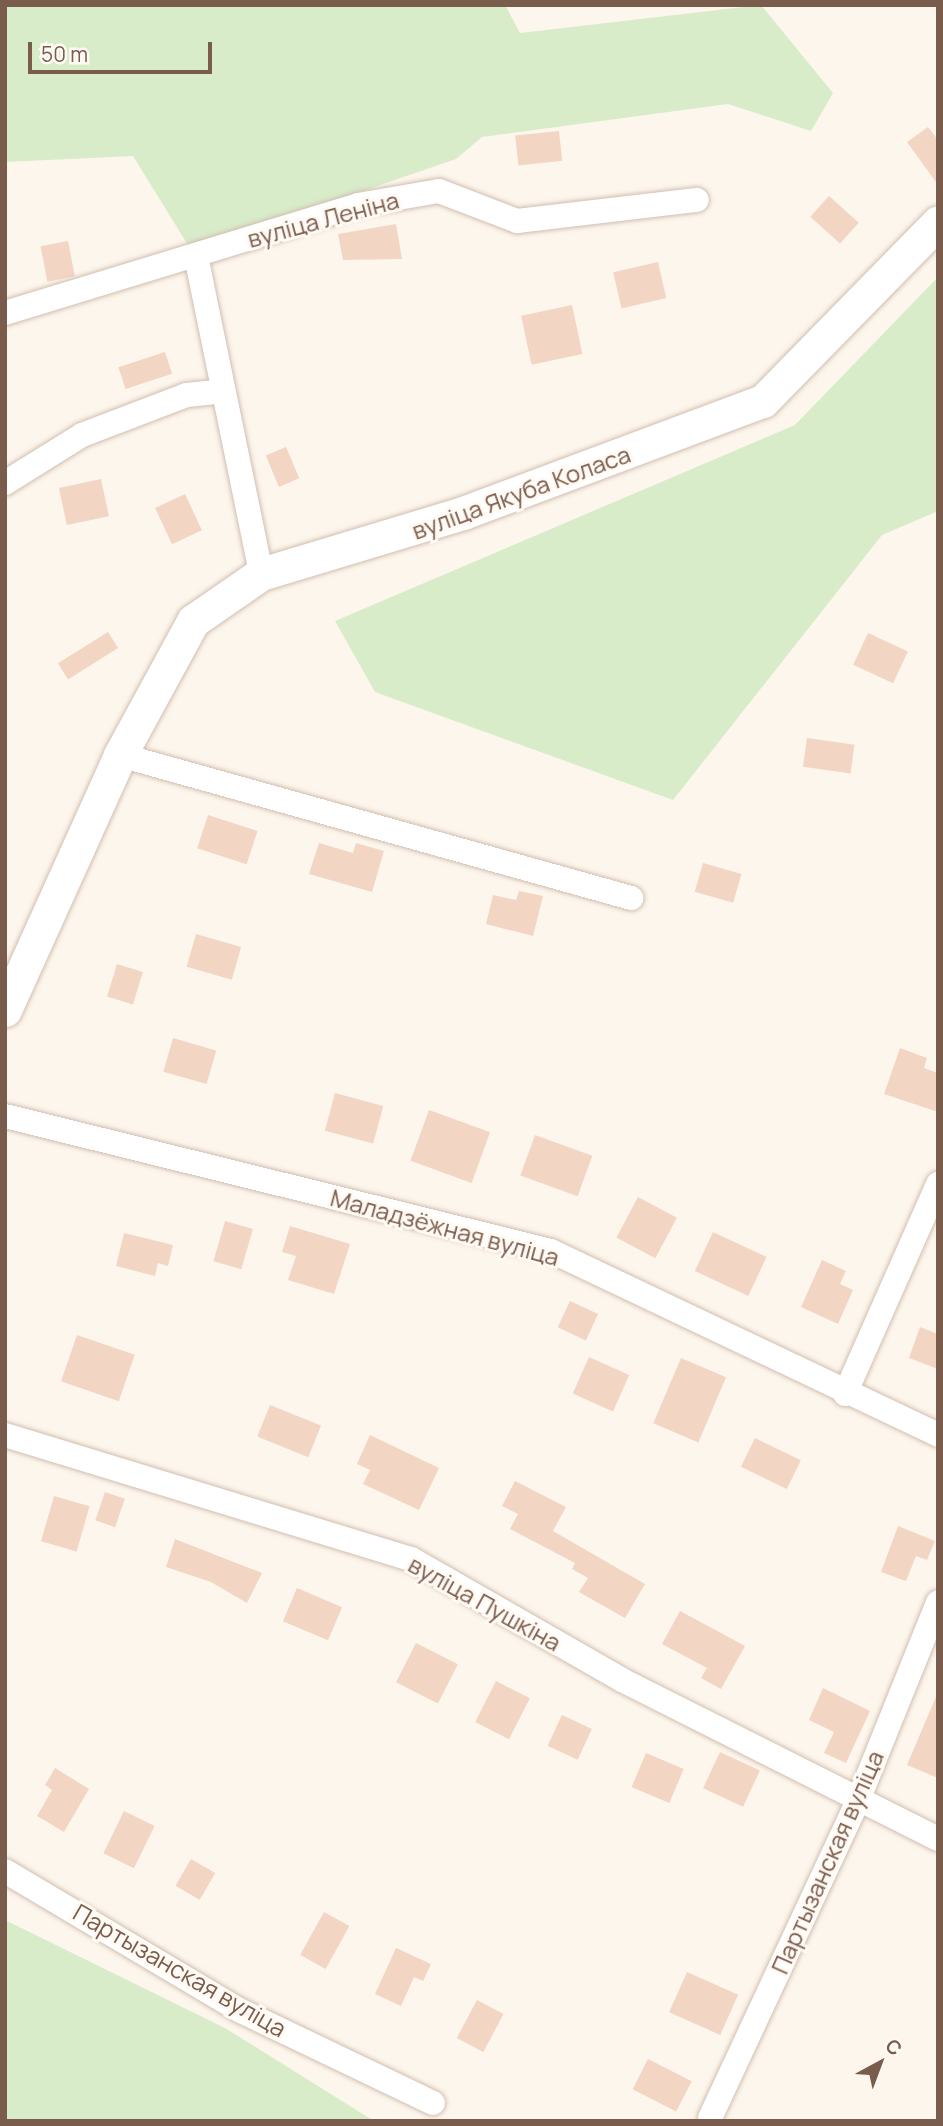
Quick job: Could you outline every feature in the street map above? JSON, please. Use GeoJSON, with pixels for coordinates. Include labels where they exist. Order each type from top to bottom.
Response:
{"type":"FeatureCollection","features":[{"type":"Feature","properties":{"kind":"street","name":"вуліца Леніна"},"geometry":{"type":"LineString","coordinates":[[5,313],[358,205],[439,191],[517,221],[697,200]]}},
{"type":"Feature","properties":{"kind":"street","name":"вуліца Якуба Коласа"},"geometry":{"type":"LineString","coordinates":[[5,1010],[120,755],[193,621],[261,574],[450,518],[763,401],[938,222]]}},
{"type":"Feature","properties":{"kind":"street"},"geometry":{"type":"LineString","coordinates":[[196,256],[261,574]]}},
{"type":"Feature","properties":{"kind":"street"},"geometry":{"type":"LineString","coordinates":[[5,483],[82,435],[187,395],[223,391]]}},
{"type":"Feature","properties":{"kind":"street"},"geometry":{"type":"LineString","coordinates":[[120,755],[631,898]]}},
{"type":"Feature","properties":{"kind":"street","name":"Маладзёжная вуліца"},"geometry":{"type":"LineString","coordinates":[[5,1116],[551,1251],[845,1394],[938,1435]]}},
{"type":"Feature","properties":{"kind":"street"},"geometry":{"type":"LineString","coordinates":[[845,1394],[938,1184]]}},
{"type":"Feature","properties":{"kind":"street","name":"вуліца Пушкіна"},"geometry":{"type":"LineString","coordinates":[[5,1435],[411,1559],[622,1681],[938,1839]]}},
{"type":"Feature","properties":{"kind":"street","name":"Партызанская вуліца"},"geometry":{"type":"LineString","coordinates":[[710,2119],[859,1798],[938,1602]]}},
{"type":"Feature","properties":{"kind":"street","name":"Партызанская вуліца"},"geometry":{"type":"LineString","coordinates":[[5,1871],[239,2010],[432,2102]]}},
{"type":"Feature","properties":{"kind":"green space"},"geometry":{"type":"Polygon","coordinates":[[[5,5],[505,5],[520,33],[761,5],[833,93],[811,131],[728,104],[482,137],[456,159],[191,250],[133,156],[5,162],[5,5]]]}},
{"type":"Feature","properties":{"kind":"green space"},"geometry":{"type":"Polygon","coordinates":[[[938,277],[938,511],[882,535],[673,800],[375,692],[335,621],[795,425],[938,277]]]}},
{"type":"Feature","properties":{"kind":"green space"},"geometry":{"type":"Polygon","coordinates":[[[5,1920],[225,2028],[374,2121],[5,2121],[5,1920]]]}},
{"type":"Feature","properties":{"kind":"building"},"geometry":{"type":"Polygon","coordinates":[[[928,127],[938,140],[938,185],[907,142],[928,127]]]}},
{"type":"Feature","properties":{"kind":"building"},"geometry":{"type":"Polygon","coordinates":[[[559,131],[562,161],[518,165],[515,136],[559,131]]]}},
{"type":"Feature","properties":{"kind":"building"},"geometry":{"type":"Polygon","coordinates":[[[829,196],[859,223],[840,244],[810,217],[829,196]]]}},
{"type":"Feature","properties":{"kind":"building"},"geometry":{"type":"Polygon","coordinates":[[[396,224],[402,259],[343,260],[338,234],[396,224]]]}},
{"type":"Feature","properties":{"kind":"building"},"geometry":{"type":"Polygon","coordinates":[[[68,241],[75,276],[47,282],[41,246],[68,241]]]}},
{"type":"Feature","properties":{"kind":"building"},"geometry":{"type":"Polygon","coordinates":[[[658,262],[666,298],[622,308],[613,272],[658,262]]]}},
{"type":"Feature","properties":{"kind":"building"},"geometry":{"type":"Polygon","coordinates":[[[572,305],[582,354],[532,365],[521,316],[572,305]]]}},
{"type":"Feature","properties":{"kind":"building"},"geometry":{"type":"Polygon","coordinates":[[[165,352],[172,374],[126,389],[118,367],[165,352]]]}},
{"type":"Feature","properties":{"kind":"building"},"geometry":{"type":"Polygon","coordinates":[[[286,447],[299,478],[279,487],[266,456],[286,447]]]}},
{"type":"Feature","properties":{"kind":"building"},"geometry":{"type":"Polygon","coordinates":[[[101,479],[109,516],[67,525],[59,488],[101,479]]]}},
{"type":"Feature","properties":{"kind":"building"},"geometry":{"type":"Polygon","coordinates":[[[185,494],[202,530],[172,544],[155,508],[185,494]]]}},
{"type":"Feature","properties":{"kind":"building"},"geometry":{"type":"Polygon","coordinates":[[[108,632],[118,648],[68,679],[58,663],[108,632]]]}},
{"type":"Feature","properties":{"kind":"building"},"geometry":{"type":"Polygon","coordinates":[[[868,633],[908,652],[893,683],[853,665],[868,633]]]}},
{"type":"Feature","properties":{"kind":"building"},"geometry":{"type":"Polygon","coordinates":[[[807,738],[855,745],[850,773],[803,767],[807,738]]]}},
{"type":"Feature","properties":{"kind":"building"},"geometry":{"type":"Polygon","coordinates":[[[208,815],[257,831],[247,864],[197,848],[208,815]]]}},
{"type":"Feature","properties":{"kind":"building"},"geometry":{"type":"Polygon","coordinates":[[[319,843],[353,853],[356,843],[384,851],[372,892],[309,874],[319,843]]]}},
{"type":"Feature","properties":{"kind":"building"},"geometry":{"type":"Polygon","coordinates":[[[703,863],[741,874],[733,903],[695,892],[703,863]]]}},
{"type":"Feature","properties":{"kind":"building"},"geometry":{"type":"Polygon","coordinates":[[[519,891],[543,896],[533,936],[486,924],[493,895],[516,900],[519,891]]]}},
{"type":"Feature","properties":{"kind":"building"},"geometry":{"type":"Polygon","coordinates":[[[196,934],[241,947],[232,980],[187,967],[196,934]]]}},
{"type":"Feature","properties":{"kind":"building"},"geometry":{"type":"Polygon","coordinates":[[[117,964],[143,972],[133,1004],[107,997],[117,964]]]}},
{"type":"Feature","properties":{"kind":"building"},"geometry":{"type":"Polygon","coordinates":[[[173,1038],[216,1050],[207,1084],[163,1072],[173,1038]]]}},
{"type":"Feature","properties":{"kind":"building"},"geometry":{"type":"Polygon","coordinates":[[[900,1048],[927,1058],[924,1068],[938,1073],[938,1112],[884,1094],[900,1048]]]}},
{"type":"Feature","properties":{"kind":"building"},"geometry":{"type":"Polygon","coordinates":[[[335,1093],[383,1106],[373,1144],[325,1131],[335,1093]]]}},
{"type":"Feature","properties":{"kind":"building"},"geometry":{"type":"Polygon","coordinates":[[[429,1110],[490,1132],[472,1183],[411,1161],[429,1110]]]}},
{"type":"Feature","properties":{"kind":"building"},"geometry":{"type":"Polygon","coordinates":[[[535,1135],[592,1156],[578,1196],[520,1175],[535,1135]]]}},
{"type":"Feature","properties":{"kind":"building"},"geometry":{"type":"Polygon","coordinates":[[[638,1197],[677,1218],[655,1258],[616,1238],[638,1197]]]}},
{"type":"Feature","properties":{"kind":"building"},"geometry":{"type":"Polygon","coordinates":[[[225,1221],[253,1229],[241,1269],[213,1261],[225,1221]]]}},
{"type":"Feature","properties":{"kind":"building"},"geometry":{"type":"Polygon","coordinates":[[[290,1226],[350,1244],[334,1294],[288,1280],[296,1256],[282,1252],[290,1226]]]}},
{"type":"Feature","properties":{"kind":"building"},"geometry":{"type":"Polygon","coordinates":[[[713,1232],[766,1257],[748,1296],[695,1271],[713,1232]]]}},
{"type":"Feature","properties":{"kind":"building"},"geometry":{"type":"Polygon","coordinates":[[[124,1233],[173,1245],[168,1266],[158,1263],[155,1276],[116,1266],[124,1233]]]}},
{"type":"Feature","properties":{"kind":"building"},"geometry":{"type":"Polygon","coordinates":[[[822,1260],[846,1271],[840,1284],[853,1290],[838,1324],[801,1307],[822,1260]]]}},
{"type":"Feature","properties":{"kind":"building"},"geometry":{"type":"Polygon","coordinates":[[[570,1301],[598,1314],[586,1340],[558,1327],[570,1301]]]}},
{"type":"Feature","properties":{"kind":"building"},"geometry":{"type":"Polygon","coordinates":[[[920,1327],[938,1334],[938,1369],[909,1358],[920,1327]]]}},
{"type":"Feature","properties":{"kind":"building"},"geometry":{"type":"Polygon","coordinates":[[[77,1335],[135,1355],[119,1401],[61,1381],[77,1335]]]}},
{"type":"Feature","properties":{"kind":"building"},"geometry":{"type":"Polygon","coordinates":[[[589,1357],[629,1375],[613,1411],[573,1394],[589,1357]]]}},
{"type":"Feature","properties":{"kind":"building"},"geometry":{"type":"Polygon","coordinates":[[[681,1358],[726,1377],[698,1443],[653,1423],[681,1358]]]}},
{"type":"Feature","properties":{"kind":"building"},"geometry":{"type":"Polygon","coordinates":[[[270,1405],[321,1426],[308,1457],[257,1437],[270,1405]]]}},
{"type":"Feature","properties":{"kind":"building"},"geometry":{"type":"Polygon","coordinates":[[[370,1435],[439,1468],[419,1510],[363,1484],[370,1470],[357,1464],[370,1435]]]}},
{"type":"Feature","properties":{"kind":"building"},"geometry":{"type":"Polygon","coordinates":[[[755,1438],[801,1460],[787,1489],[741,1467],[755,1438]]]}},
{"type":"Feature","properties":{"kind":"building"},"geometry":{"type":"Polygon","coordinates":[[[515,1481],[566,1507],[553,1531],[645,1584],[625,1618],[579,1592],[588,1578],[572,1569],[575,1563],[510,1529],[518,1514],[502,1506],[515,1481]]]}},
{"type":"Feature","properties":{"kind":"building"},"geometry":{"type":"Polygon","coordinates":[[[105,1492],[125,1499],[115,1527],[95,1520],[105,1492]]]}},
{"type":"Feature","properties":{"kind":"building"},"geometry":{"type":"Polygon","coordinates":[[[54,1496],[90,1506],[77,1551],[41,1541],[54,1496]]]}},
{"type":"Feature","properties":{"kind":"building"},"geometry":{"type":"Polygon","coordinates":[[[898,1526],[935,1541],[927,1560],[916,1556],[906,1581],[881,1572],[898,1526]]]}},
{"type":"Feature","properties":{"kind":"building"},"geometry":{"type":"Polygon","coordinates":[[[175,1539],[262,1573],[247,1603],[211,1582],[166,1567],[175,1539]]]}},
{"type":"Feature","properties":{"kind":"building"},"geometry":{"type":"Polygon","coordinates":[[[297,1588],[342,1607],[328,1640],[283,1621],[297,1588]]]}},
{"type":"Feature","properties":{"kind":"building"},"geometry":{"type":"Polygon","coordinates":[[[680,1611],[745,1646],[721,1689],[701,1678],[707,1668],[662,1644],[680,1611]]]}},
{"type":"Feature","properties":{"kind":"building"},"geometry":{"type":"Polygon","coordinates":[[[416,1643],[458,1664],[438,1704],[396,1682],[416,1643]]]}},
{"type":"Feature","properties":{"kind":"building"},"geometry":{"type":"Polygon","coordinates":[[[496,1681],[530,1698],[509,1739],[475,1722],[496,1681]]]}},
{"type":"Feature","properties":{"kind":"building"},"geometry":{"type":"Polygon","coordinates":[[[823,1688],[870,1711],[846,1763],[824,1753],[834,1732],[809,1720],[823,1688]]]}},
{"type":"Feature","properties":{"kind":"building"},"geometry":{"type":"Polygon","coordinates":[[[938,1692],[938,1778],[907,1765],[938,1692]]]}},
{"type":"Feature","properties":{"kind":"building"},"geometry":{"type":"Polygon","coordinates":[[[562,1715],[592,1729],[578,1760],[548,1746],[562,1715]]]}},
{"type":"Feature","properties":{"kind":"building"},"geometry":{"type":"Polygon","coordinates":[[[720,1752],[760,1771],[743,1807],[703,1788],[720,1752]]]}},
{"type":"Feature","properties":{"kind":"building"},"geometry":{"type":"Polygon","coordinates":[[[646,1753],[684,1769],[669,1803],[632,1787],[646,1753]]]}},
{"type":"Feature","properties":{"kind":"building"},"geometry":{"type":"Polygon","coordinates":[[[55,1768],[89,1789],[64,1832],[37,1816],[52,1790],[45,1785],[55,1768]]]}},
{"type":"Feature","properties":{"kind":"building"},"geometry":{"type":"Polygon","coordinates":[[[124,1811],[155,1826],[134,1868],[103,1853],[124,1811]]]}},
{"type":"Feature","properties":{"kind":"building"},"geometry":{"type":"Polygon","coordinates":[[[191,1859],[215,1873],[200,1900],[176,1886],[191,1859]]]}},
{"type":"Feature","properties":{"kind":"building"},"geometry":{"type":"Polygon","coordinates":[[[324,1912],[349,1926],[326,1969],[300,1955],[324,1912]]]}},
{"type":"Feature","properties":{"kind":"building"},"geometry":{"type":"Polygon","coordinates":[[[396,1948],[431,1964],[423,1981],[414,1977],[401,2006],[375,1994],[396,1948]]]}},
{"type":"Feature","properties":{"kind":"building"},"geometry":{"type":"Polygon","coordinates":[[[687,1972],[738,1995],[720,2035],[669,2012],[687,1972]]]}},
{"type":"Feature","properties":{"kind":"building"},"geometry":{"type":"Polygon","coordinates":[[[477,2000],[503,2014],[483,2052],[457,2038],[477,2000]]]}},
{"type":"Feature","properties":{"kind":"building"},"geometry":{"type":"Polygon","coordinates":[[[648,2059],[692,2081],[676,2112],[633,2089],[648,2059]]]}}]}
